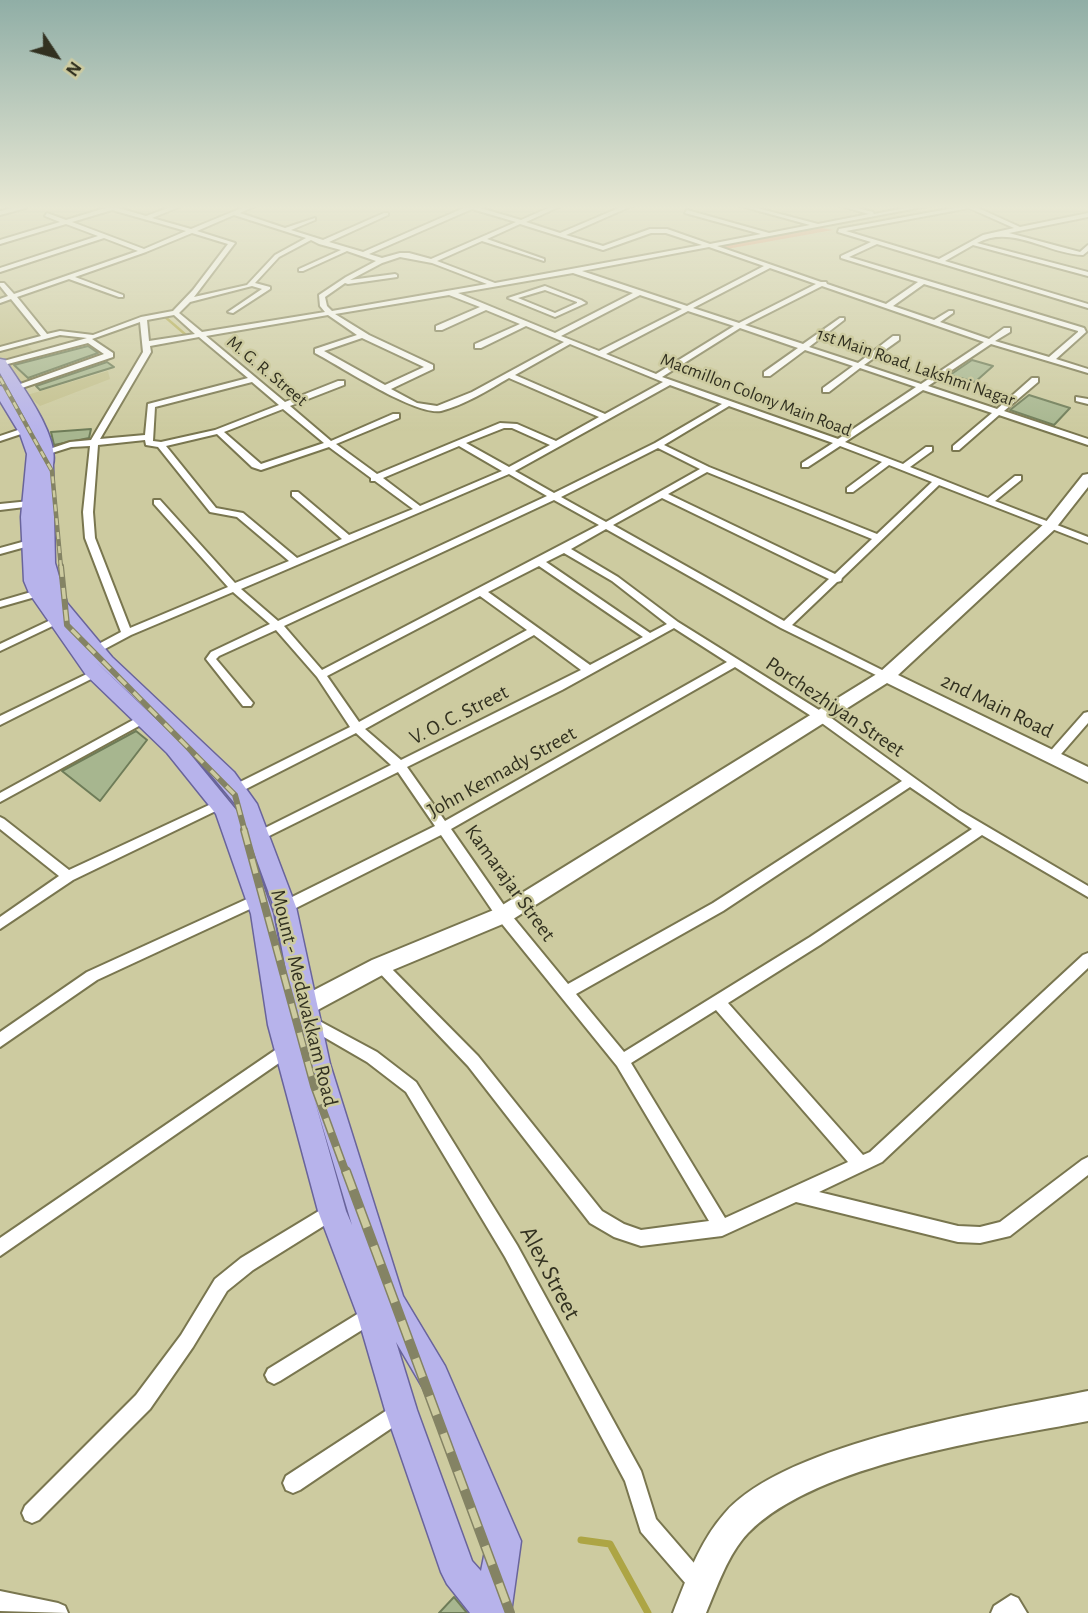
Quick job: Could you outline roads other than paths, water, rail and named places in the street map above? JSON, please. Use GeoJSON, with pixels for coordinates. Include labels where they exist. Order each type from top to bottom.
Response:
{"type":"FeatureCollection","features":[{"type":"Feature","properties":{"kind":"main road","name":"Mount - Medavakkam Road"},"geometry":{"type":"LineString","coordinates":[[3,371],[24,429],[46,465],[48,578],[66,616],[93,661],[192,739],[259,836],[285,907],[317,1064],[390,1303],[434,1377],[505,1541],[493,1611]]}},
{"type":"Feature","properties":{"kind":"main road"},"geometry":{"type":"LineString","coordinates":[[3,371],[41,454]]}},
{"type":"Feature","properties":{"kind":"main road","name":"Mount - Medavakkam Road"},"geometry":{"type":"LineString","coordinates":[[41,454],[30,504],[32,580],[57,620],[144,718],[230,796],[258,899],[287,1049],[332,1211],[372,1314],[401,1409],[459,1572],[493,1611]]}},
{"type":"Feature","properties":{"kind":"street"},"geometry":{"type":"LineString","coordinates":[[0,301],[65,280]]}},
{"type":"Feature","properties":{"kind":"street"},"geometry":{"type":"LineString","coordinates":[[78,280],[121,296]]}},
{"type":"Feature","properties":{"kind":"street"},"geometry":{"type":"LineString","coordinates":[[3,371],[46,337],[67,333],[94,337],[143,318],[175,313],[189,300],[201,280]]}},
{"type":"Feature","properties":{"kind":"street"},"geometry":{"type":"LineString","coordinates":[[251,284],[254,280]]}},
{"type":"Feature","properties":{"kind":"street"},"geometry":{"type":"LineString","coordinates":[[347,280],[321,296],[320,303],[328,314],[363,335],[430,367],[386,388]]}},
{"type":"Feature","properties":{"kind":"street"},"geometry":{"type":"LineString","coordinates":[[344,282],[361,280]]}},
{"type":"Feature","properties":{"kind":"street"},"geometry":{"type":"LineString","coordinates":[[481,280],[495,285]]}},
{"type":"Feature","properties":{"kind":"street"},"geometry":{"type":"LineString","coordinates":[[146,345],[522,280]]}},
{"type":"Feature","properties":{"kind":"street"},"geometry":{"type":"LineString","coordinates":[[338,321],[553,280]]}},
{"type":"Feature","properties":{"kind":"street","name":"1st Main Road, Lakshmi Nagar"},"geometry":{"type":"LineString","coordinates":[[602,280],[1088,442]]}},
{"type":"Feature","properties":{"kind":"street"},"geometry":{"type":"LineString","coordinates":[[601,353],[742,280]]}},
{"type":"Feature","properties":{"kind":"street"},"geometry":{"type":"LineString","coordinates":[[813,280],[936,324],[1088,372]]}},
{"type":"Feature","properties":{"kind":"street"},"geometry":{"type":"LineString","coordinates":[[917,280],[1082,331],[1050,360]]}},
{"type":"Feature","properties":{"kind":"street"},"geometry":{"type":"LineString","coordinates":[[1006,280],[1088,306]]}},
{"type":"Feature","properties":{"kind":"street"},"geometry":{"type":"LineString","coordinates":[[888,306],[923,282]]}},
{"type":"Feature","properties":{"kind":"street"},"geometry":{"type":"LineString","coordinates":[[2,284],[46,337]]}},
{"type":"Feature","properties":{"kind":"street"},"geometry":{"type":"LineString","coordinates":[[189,300],[251,284],[268,288],[231,312]]}},
{"type":"Feature","properties":{"kind":"street"},"geometry":{"type":"LineString","coordinates":[[659,376],[741,325],[824,284]]}},
{"type":"Feature","properties":{"kind":"street"},"geometry":{"type":"LineString","coordinates":[[512,287],[523,293],[545,288],[583,303],[555,315],[511,298],[523,293]]}},
{"type":"Feature","properties":{"kind":"street"},"geometry":{"type":"LineString","coordinates":[[555,336],[640,292]]}},
{"type":"Feature","properties":{"kind":"street","name":"Macmillon Colony Main Road"},"geometry":{"type":"LineString","coordinates":[[450,293],[659,376],[668,382],[838,442],[1088,540]]}},
{"type":"Feature","properties":{"kind":"street"},"geometry":{"type":"LineString","coordinates":[[439,328],[487,307]]}},
{"type":"Feature","properties":{"kind":"street"},"geometry":{"type":"LineString","coordinates":[[926,332],[951,312]]}},
{"type":"Feature","properties":{"kind":"street","name":"M. G. R. Street"},"geometry":{"type":"LineString","coordinates":[[175,313],[198,336],[374,479],[419,509]]}},
{"type":"Feature","properties":{"kind":"street"},"geometry":{"type":"LineString","coordinates":[[127,633],[89,531],[94,442],[147,352],[143,318]]}},
{"type":"Feature","properties":{"kind":"street"},"geometry":{"type":"LineString","coordinates":[[767,374],[842,319]]}},
{"type":"Feature","properties":{"kind":"street"},"geometry":{"type":"LineString","coordinates":[[478,346],[525,324]]}},
{"type":"Feature","properties":{"kind":"street"},"geometry":{"type":"LineString","coordinates":[[805,465],[1007,330]]}},
{"type":"Feature","properties":{"kind":"street"},"geometry":{"type":"LineString","coordinates":[[949,339],[961,332]]}},
{"type":"Feature","properties":{"kind":"street"},"geometry":{"type":"LineString","coordinates":[[363,335],[318,351],[415,405],[434,410],[475,394],[569,342]]}},
{"type":"Feature","properties":{"kind":"street"},"geometry":{"type":"LineString","coordinates":[[826,390],[896,338]]}},
{"type":"Feature","properties":{"kind":"street"},"geometry":{"type":"LineString","coordinates":[[89,340],[110,355],[3,371],[89,340]]}},
{"type":"Feature","properties":{"kind":"street"},"geometry":{"type":"LineString","coordinates":[[510,376],[605,417]]}},
{"type":"Feature","properties":{"kind":"street"},"geometry":{"type":"LineString","coordinates":[[251,380],[151,406],[149,443],[161,445],[218,431],[341,383]]}},
{"type":"Feature","properties":{"kind":"street"},"geometry":{"type":"LineString","coordinates":[[956,449],[996,411],[1035,380]]}},
{"type":"Feature","properties":{"kind":"street"},"geometry":{"type":"LineString","coordinates":[[0,721],[93,661],[127,633],[506,472],[668,382]]}},
{"type":"Feature","properties":{"kind":"street"},"geometry":{"type":"LineString","coordinates":[[247,703],[211,659],[224,650],[553,497],[658,445],[729,403]]}},
{"type":"Feature","properties":{"kind":"street"},"geometry":{"type":"LineString","coordinates":[[218,431],[259,467],[330,443],[396,415]]}},
{"type":"Feature","properties":{"kind":"street"},"geometry":{"type":"LineString","coordinates":[[374,479],[508,425],[556,444]]}},
{"type":"Feature","properties":{"kind":"street"},"geometry":{"type":"LineString","coordinates":[[0,439],[24,429]]}},
{"type":"Feature","properties":{"kind":"street"},"geometry":{"type":"LineString","coordinates":[[41,454],[61,447],[148,436]]}},
{"type":"Feature","properties":{"kind":"street"},"geometry":{"type":"LineString","coordinates":[[459,443],[506,472],[785,625],[886,676]]}},
{"type":"Feature","properties":{"kind":"street"},"geometry":{"type":"LineString","coordinates":[[161,445],[213,510],[240,515],[296,562]]}},
{"type":"Feature","properties":{"kind":"street"},"geometry":{"type":"LineString","coordinates":[[658,445],[706,469],[876,537]]}},
{"type":"Feature","properties":{"kind":"street"},"geometry":{"type":"LineString","coordinates":[[903,468],[929,449]]}},
{"type":"Feature","properties":{"kind":"street"},"geometry":{"type":"LineString","coordinates":[[850,490],[887,462]]}},
{"type":"Feature","properties":{"kind":"street"},"geometry":{"type":"LineString","coordinates":[[321,675],[564,550],[706,469]]}},
{"type":"Feature","properties":{"kind":"street"},"geometry":{"type":"LineString","coordinates":[[988,502],[1018,478]]}},
{"type":"Feature","properties":{"kind":"street"},"geometry":{"type":"LineString","coordinates":[[280,1020],[308,1014],[380,966],[503,915],[886,676],[1051,526],[1088,478]]}},
{"type":"Feature","properties":{"kind":"street"},"geometry":{"type":"LineString","coordinates":[[785,625],[838,579],[876,537],[937,482]]}},
{"type":"Feature","properties":{"kind":"street"},"geometry":{"type":"LineString","coordinates":[[295,494],[349,540]]}},
{"type":"Feature","properties":{"kind":"street"},"geometry":{"type":"LineString","coordinates":[[663,495],[838,579]]}},
{"type":"Feature","properties":{"kind":"street","name":"Kamarajar Street"},"geometry":{"type":"LineString","coordinates":[[157,502],[234,588],[278,626],[321,675],[357,728],[401,766],[503,915],[622,1061],[722,1228]]}},
{"type":"Feature","properties":{"kind":"street"},"geometry":{"type":"LineString","coordinates":[[0,507],[30,504]]}},
{"type":"Feature","properties":{"kind":"street"},"geometry":{"type":"LineString","coordinates":[[0,551],[33,542]]}},
{"type":"Feature","properties":{"kind":"street","name":"Porchezhiyan Street"},"geometry":{"type":"LineString","coordinates":[[564,550],[615,579],[674,624],[822,718],[981,829],[1088,892]]}},
{"type":"Feature","properties":{"kind":"street"},"geometry":{"type":"LineString","coordinates":[[540,562],[650,637]]}},
{"type":"Feature","properties":{"kind":"street"},"geometry":{"type":"LineString","coordinates":[[481,592],[589,670]]}},
{"type":"Feature","properties":{"kind":"street"},"geometry":{"type":"LineString","coordinates":[[0,604],[38,593]]}},
{"type":"Feature","properties":{"kind":"street"},"geometry":{"type":"LineString","coordinates":[[0,648],[57,620]]}},
{"type":"Feature","properties":{"kind":"street","name":"V. O. C. Street"},"geometry":{"type":"LineString","coordinates":[[259,836],[589,670],[674,624]]}},
{"type":"Feature","properties":{"kind":"street"},"geometry":{"type":"LineString","coordinates":[[0,924],[68,876],[230,796],[535,630]]}},
{"type":"Feature","properties":{"kind":"street","name":"John Kennady Street"},"geometry":{"type":"LineString","coordinates":[[285,907],[443,828],[734,663]]}},
{"type":"Feature","properties":{"kind":"street","name":"2nd Main Road"},"geometry":{"type":"LineString","coordinates":[[886,676],[1088,775]]}},
{"type":"Feature","properties":{"kind":"street"},"geometry":{"type":"LineString","coordinates":[[1051,758],[1088,716]]}},
{"type":"Feature","properties":{"kind":"street"},"geometry":{"type":"LineString","coordinates":[[0,798],[144,718]]}},
{"type":"Feature","properties":{"kind":"street"},"geometry":{"type":"LineString","coordinates":[[567,992],[718,907],[910,781]]}},
{"type":"Feature","properties":{"kind":"street"},"geometry":{"type":"LineString","coordinates":[[0,822],[68,876]]}},
{"type":"Feature","properties":{"kind":"street"},"geometry":{"type":"LineString","coordinates":[[622,1061],[718,1002],[981,829]]}},
{"type":"Feature","properties":{"kind":"street"},"geometry":{"type":"LineString","coordinates":[[0,1040],[92,976],[258,899]]}},
{"type":"Feature","properties":{"kind":"street"},"geometry":{"type":"LineString","coordinates":[[380,966],[473,1060],[596,1217],[621,1231],[641,1238],[722,1228],[876,1157],[1088,959]]}},
{"type":"Feature","properties":{"kind":"street"},"geometry":{"type":"LineString","coordinates":[[718,1002],[861,1164]]}},
{"type":"Feature","properties":{"kind":"street","name":"Alex Street"},"geometry":{"type":"LineString","coordinates":[[308,1014],[411,1087],[511,1251],[634,1478],[648,1525],[695,1600]]}},
{"type":"Feature","properties":{"kind":"street"},"geometry":{"type":"LineString","coordinates":[[0,1248],[287,1049]]}},
{"type":"Feature","properties":{"kind":"street"},"geometry":{"type":"LineString","coordinates":[[796,1194],[958,1234],[980,1235],[1004,1230],[1088,1165]]}},
{"type":"Feature","properties":{"kind":"street"},"geometry":{"type":"LineString","coordinates":[[32,1513],[143,1402],[187,1341],[221,1285],[247,1264],[332,1211]]}},
{"type":"Feature","properties":{"kind":"street"},"geometry":{"type":"LineString","coordinates":[[274,1375],[372,1314]]}},
{"type":"Feature","properties":{"kind":"street"},"geometry":{"type":"LineString","coordinates":[[695,1600],[717,1551],[737,1521],[791,1485],[878,1452],[1088,1406]]}},
{"type":"Feature","properties":{"kind":"street"},"geometry":{"type":"LineString","coordinates":[[293,1483],[401,1409]]}},
{"type":"Feature","properties":{"kind":"street"},"geometry":{"type":"LineString","coordinates":[[0,1601],[58,1613]]}},
{"type":"Feature","properties":{"kind":"street"},"geometry":{"type":"LineString","coordinates":[[1001,1613],[1011,1605],[1017,1613]]}},
{"type":"Feature","properties":{"kind":"waterway"},"geometry":{"type":"LineString","coordinates":[[164,316],[186,335]]}},
{"type":"Feature","properties":{"kind":"waterway"},"geometry":{"type":"LineString","coordinates":[[581,1540],[610,1544],[648,1613]]}},
{"type":"Feature","properties":{"kind":"railway"},"geometry":{"type":"LineString","coordinates":[[0,378],[52,471],[61,568]]}},
{"type":"Feature","properties":{"kind":"railway"},"geometry":{"type":"LineString","coordinates":[[61,566],[67,625],[235,795],[245,832]]}},
{"type":"Feature","properties":{"kind":"railway"},"geometry":{"type":"LineString","coordinates":[[244,830],[314,1086],[346,1173]]}},
{"type":"Feature","properties":{"kind":"railway"},"geometry":{"type":"LineString","coordinates":[[346,1171],[510,1613]]}}]}
